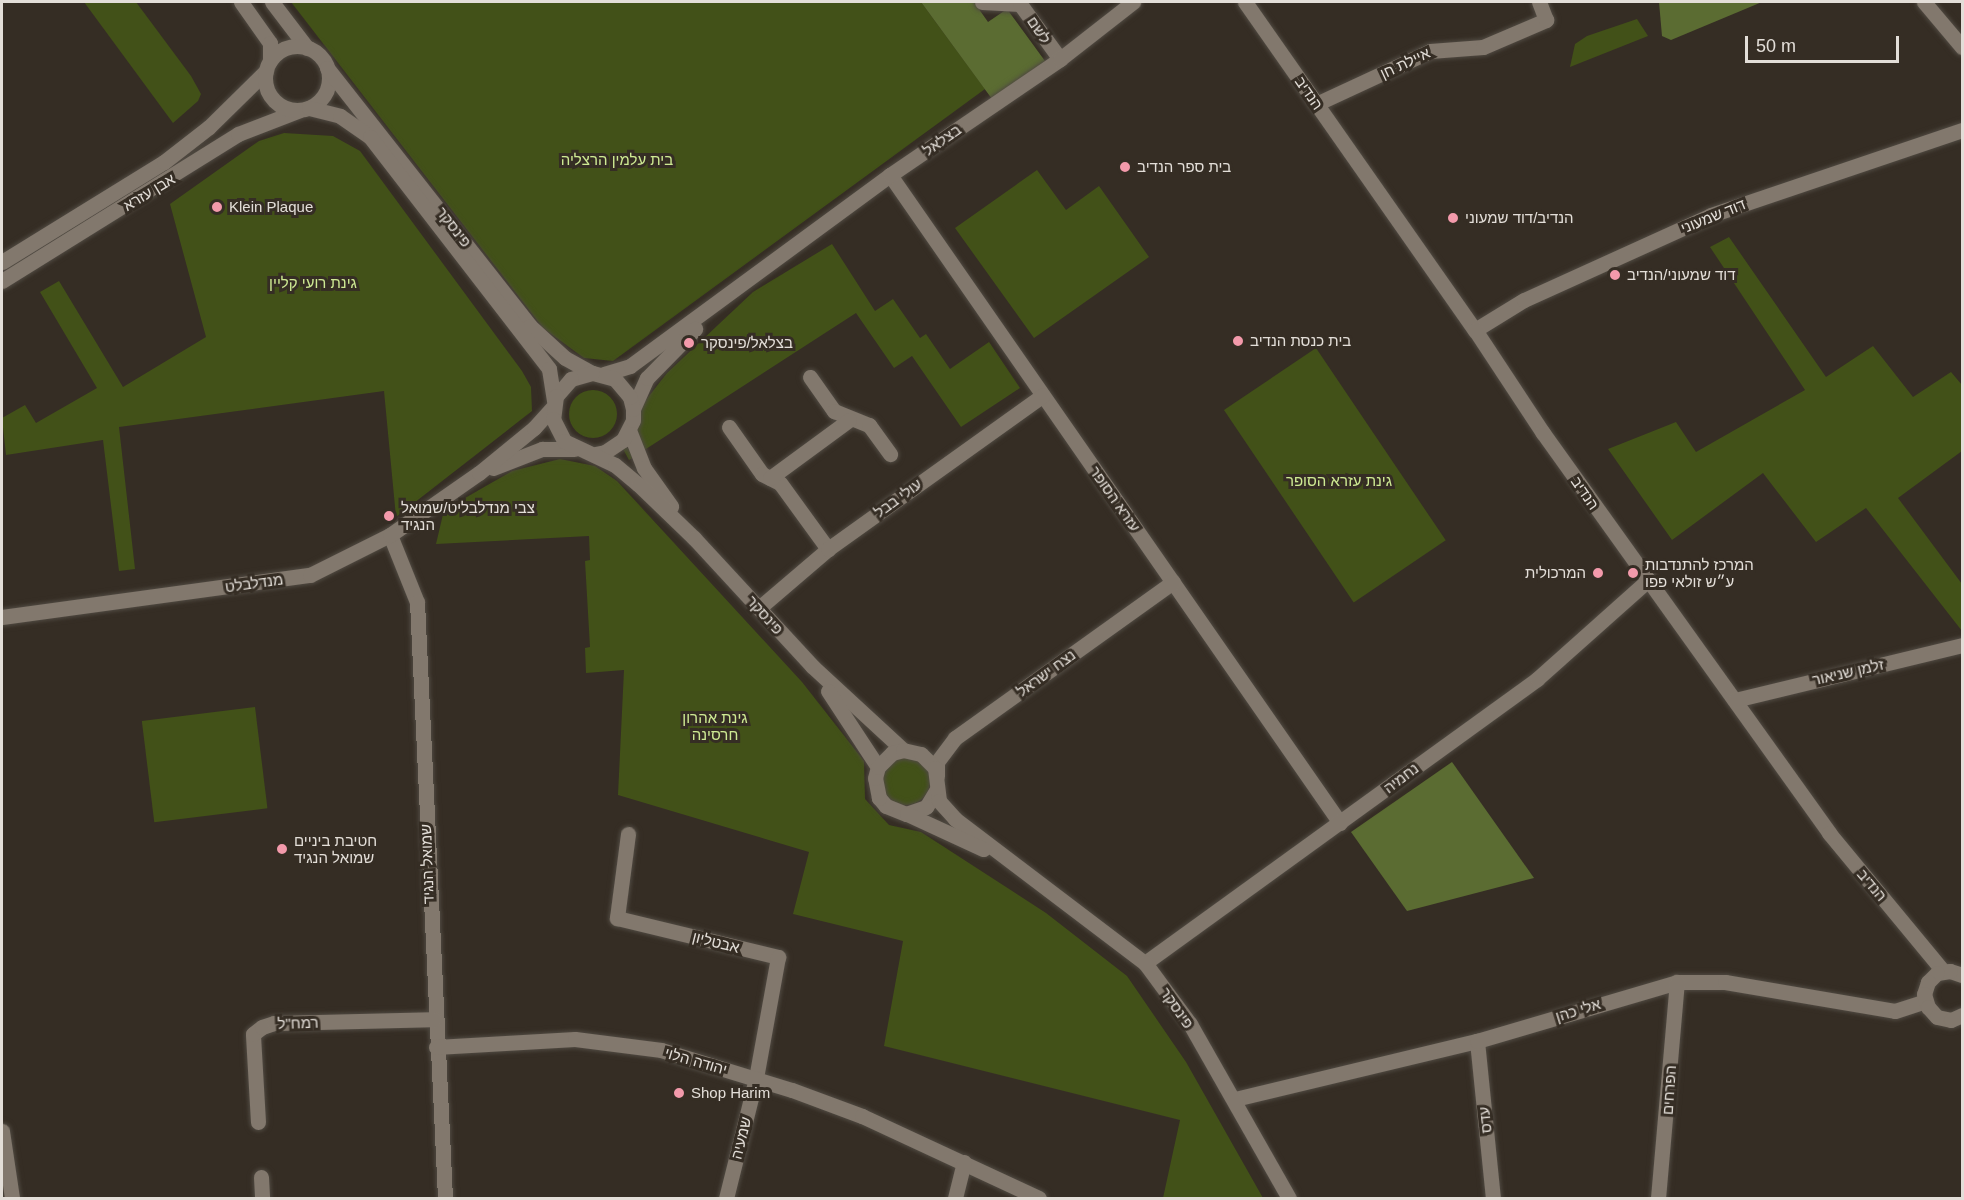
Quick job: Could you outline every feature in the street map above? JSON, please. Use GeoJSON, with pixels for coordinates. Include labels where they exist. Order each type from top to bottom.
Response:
{"type":"FeatureCollection","features":[{"type":"Feature","properties":{"kind":"street"},"geometry":{"type":"LineString","coordinates":[[241,2],[270,43],[267,91],[282,106],[305,109],[323,96],[327,68],[307,48],[272,2]]}},
{"type":"Feature","properties":{"kind":"street","name":"לשם"},"geometry":{"type":"LineString","coordinates":[[982,2],[1012,2],[1027,12],[1060,59]]}},
{"type":"Feature","properties":{"kind":"street","name":"בצלאל"},"geometry":{"type":"LineString","coordinates":[[598,374],[630,366],[890,176],[1060,59],[1133,2]]}},
{"type":"Feature","properties":{"kind":"street","name":"הנדיב"},"geometry":{"type":"LineString","coordinates":[[1245,2],[1475,330],[1543,434],[1829,832],[1943,971]]}},
{"type":"Feature","properties":{"kind":"street","name":"איילת חן"},"geometry":{"type":"LineString","coordinates":[[1316,104],[1430,51],[1483,47],[1546,20],[1539,2]]}},
{"type":"Feature","properties":{"kind":"street"},"geometry":{"type":"LineString","coordinates":[[1924,2],[1962,47]]}},
{"type":"Feature","properties":{"kind":"street"},"geometry":{"type":"LineString","coordinates":[[268,66],[286,48],[307,48]]}},
{"type":"Feature","properties":{"kind":"street","name":"אבן עזרא"},"geometry":{"type":"LineString","coordinates":[[2,262],[164,162],[209,127],[268,66]]}},
{"type":"Feature","properties":{"kind":"street","name":"פינסקר"},"geometry":{"type":"LineString","coordinates":[[327,68],[530,326],[565,358],[598,374]]}},
{"type":"Feature","properties":{"kind":"street","name":"אבן עזרא"},"geometry":{"type":"LineString","coordinates":[[2,281],[238,134],[305,109]]}},
{"type":"Feature","properties":{"kind":"street","name":"פינסקר"},"geometry":{"type":"LineString","coordinates":[[305,109],[340,116],[370,137],[549,369],[553,404]]}},
{"type":"Feature","properties":{"kind":"street","name":"דוד שמעוני"},"geometry":{"type":"LineString","coordinates":[[1475,330],[1524,300],[1711,214],[1962,130]]}},
{"type":"Feature","properties":{"kind":"street","name":"עזרא הסופר"},"geometry":{"type":"LineString","coordinates":[[890,176],[1340,823]]}},
{"type":"Feature","properties":{"kind":"street","name":"בצלאל"},"geometry":{"type":"LineString","coordinates":[[633,409],[647,378],[749,277]]}},
{"type":"Feature","properties":{"kind":"street"},"geometry":{"type":"LineString","coordinates":[[598,374],[624,387],[633,409],[629,430],[615,447],[595,454],[574,449],[556,431],[553,404],[571,379],[598,374]]}},
{"type":"Feature","properties":{"kind":"street"},"geometry":{"type":"LineString","coordinates":[[810,377],[834,411],[849,420],[869,425],[890,454]]}},
{"type":"Feature","properties":{"kind":"street","name":"עולי בבל"},"geometry":{"type":"LineString","coordinates":[[759,608],[828,549],[1043,395]]}},
{"type":"Feature","properties":{"kind":"street","name":"מנדלבלט"},"geometry":{"type":"LineString","coordinates":[[2,617],[310,575],[390,535],[479,473],[534,429],[553,404]]}},
{"type":"Feature","properties":{"kind":"street"},"geometry":{"type":"LineString","coordinates":[[770,478],[849,420]]}},
{"type":"Feature","properties":{"kind":"street"},"geometry":{"type":"LineString","coordinates":[[729,427],[762,474],[780,483],[828,549]]}},
{"type":"Feature","properties":{"kind":"street","name":"פינסקר"},"geometry":{"type":"LineString","coordinates":[[629,430],[644,468],[694,538]]}},
{"type":"Feature","properties":{"kind":"street","name":"מנדלבלט"},"geometry":{"type":"LineString","coordinates":[[479,473],[542,449],[574,449]]}},
{"type":"Feature","properties":{"kind":"street","name":"פינסקר"},"geometry":{"type":"LineString","coordinates":[[595,454],[638,484],[694,538],[812,666],[903,750]]}},
{"type":"Feature","properties":{"kind":"street","name":"שמואל הנגיד"},"geometry":{"type":"LineString","coordinates":[[390,535],[417,602],[434,1019],[445,1198]]}},
{"type":"Feature","properties":{"kind":"street","name":"נחמיה"},"geometry":{"type":"LineString","coordinates":[[1145,963],[1537,679],[1648,580]]}},
{"type":"Feature","properties":{"kind":"street","name":"נצח ישראל"},"geometry":{"type":"LineString","coordinates":[[937,783],[938,762],[956,738],[1173,582]]}},
{"type":"Feature","properties":{"kind":"street","name":"זלמן שניאור"},"geometry":{"type":"LineString","coordinates":[[1734,700],[1962,645]]}},
{"type":"Feature","properties":{"kind":"street","name":"פינסקר"},"geometry":{"type":"LineString","coordinates":[[812,666],[878,767]]}},
{"type":"Feature","properties":{"kind":"street"},"geometry":{"type":"LineString","coordinates":[[903,750],[921,754],[937,783],[926,807],[906,813],[896,812],[879,798],[875,778],[878,767],[892,753],[903,750]]}},
{"type":"Feature","properties":{"kind":"street","name":"פינסקר"},"geometry":{"type":"LineString","coordinates":[[937,783],[944,808],[1013,864],[1145,963],[1190,1024],[1235,1099],[1289,1198]]}},
{"type":"Feature","properties":{"kind":"street","name":"פינסקר"},"geometry":{"type":"LineString","coordinates":[[906,813],[1013,864]]}},
{"type":"Feature","properties":{"kind":"street","name":"אבטליון"},"geometry":{"type":"LineString","coordinates":[[628,834],[617,918],[778,957],[756,1078]]}},
{"type":"Feature","properties":{"kind":"street"},"geometry":{"type":"LineString","coordinates":[[1961,1019],[1937,1017],[1925,1001],[1928,982],[1943,971],[1962,975]]}},
{"type":"Feature","properties":{"kind":"street","name":"אלי כהן"},"geometry":{"type":"LineString","coordinates":[[1235,1099],[1477,1041],[1677,982],[1725,982],[1895,1011],[1925,1001]]}},
{"type":"Feature","properties":{"kind":"street","name":"הפרחים"},"geometry":{"type":"LineString","coordinates":[[1658,1198],[1677,982]]}},
{"type":"Feature","properties":{"kind":"street","name":"רמח\"ל"},"geometry":{"type":"LineString","coordinates":[[258,1122],[253,1035],[262,1027],[274,1023],[434,1019]]}},
{"type":"Feature","properties":{"kind":"street","name":"יהודה הלוי"},"geometry":{"type":"LineString","coordinates":[[436,1047],[575,1039],[661,1050],[756,1078],[862,1116],[1039,1198]]}},
{"type":"Feature","properties":{"kind":"street","name":"עדס"},"geometry":{"type":"LineString","coordinates":[[1477,1041],[1493,1198]]}},
{"type":"Feature","properties":{"kind":"street","name":"שמעיה"},"geometry":{"type":"LineString","coordinates":[[726,1198],[756,1078]]}},
{"type":"Feature","properties":{"kind":"street"},"geometry":{"type":"LineString","coordinates":[[2,1131],[12,1198]]}},
{"type":"Feature","properties":{"kind":"street"},"geometry":{"type":"LineString","coordinates":[[955,1198],[964,1162]]}},
{"type":"Feature","properties":{"kind":"street"},"geometry":{"type":"LineString","coordinates":[[261,1177],[262,1198]]}},
{"type":"Feature","properties":{"kind":"green space"},"geometry":{"type":"Polygon","coordinates":[[[84,2],[136,2],[191,76],[201,94],[198,101],[173,123],[84,2]]]}},
{"type":"Feature","properties":{"kind":"green space","name":"בית עלמין הרצליה"},"geometry":{"type":"Polygon","coordinates":[[[291,2],[921,2],[985,89],[613,361],[584,358],[543,328],[291,2]]]}},
{"type":"Feature","properties":{"kind":"green space"},"geometry":{"type":"Polygon","coordinates":[[[921,2],[974,2],[988,22],[1007,9],[1045,61],[992,99],[921,2]]]}},
{"type":"Feature","properties":{"kind":"green space"},"geometry":{"type":"Polygon","coordinates":[[[1659,2],[1762,2],[1671,40],[1662,36],[1659,2]]]}},
{"type":"Feature","properties":{"kind":"green space"},"geometry":{"type":"Polygon","coordinates":[[[1637,19],[1648,36],[1570,67],[1575,44],[1587,36],[1637,19]]]}},
{"type":"Feature","properties":{"kind":"green space","name":"גינת רועי קליין"},"geometry":{"type":"Polygon","coordinates":[[[284,133],[333,136],[360,151],[522,371],[531,387],[532,411],[396,517],[384,391],[119,427],[135,569],[119,571],[103,440],[6,455],[2,418],[25,405],[36,423],[97,388],[40,292],[59,281],[123,387],[206,337],[170,204],[259,141],[284,133]]]}},
{"type":"Feature","properties":{"kind":"green space"},"geometry":{"type":"Polygon","coordinates":[[[1037,170],[1066,210],[1099,186],[1149,257],[1034,338],[955,228],[1037,170]]]}},
{"type":"Feature","properties":{"kind":"green space"},"geometry":{"type":"Polygon","coordinates":[[[1729,237],[1826,377],[1873,346],[1913,397],[1951,372],[1962,385],[1962,451],[1898,498],[1962,584],[1962,631],[1866,508],[1816,542],[1763,473],[1672,540],[1608,449],[1676,422],[1696,452],[1805,390],[1710,247],[1729,237]]]}},
{"type":"Feature","properties":{"kind":"green space"},"geometry":{"type":"Polygon","coordinates":[[[832,244],[875,311],[893,299],[920,338],[926,334],[950,369],[989,342],[1020,388],[961,427],[912,356],[894,368],[856,313],[629,460],[623,449],[627,424],[667,373],[753,292],[832,244]]]}},
{"type":"Feature","properties":{"kind":"green space","name":"גינת עזרא הסופר"},"geometry":{"type":"Polygon","coordinates":[[[1316,348],[1446,540],[1354,602],[1224,410],[1316,348]]]}},
{"type":"Feature","properties":{"kind":"green space"},"geometry":{"type":"Polygon","coordinates":[[[593,390],[610,397],[617,414],[610,431],[593,438],[576,431],[569,414],[576,397],[593,390]]]}},
{"type":"Feature","properties":{"kind":"green space","name":"גינת אהרון חרסינה"},"geometry":{"type":"Polygon","coordinates":[[[560,459],[595,466],[617,481],[802,682],[864,761],[865,799],[889,825],[921,832],[1046,913],[1127,976],[1186,1062],[1263,1198],[1163,1198],[1180,1120],[884,1046],[903,941],[793,914],[809,852],[618,795],[624,670],[586,673],[585,648],[590,647],[585,561],[590,560],[589,536],[436,544],[444,510],[512,471],[560,459]]]}},
{"type":"Feature","properties":{"kind":"green space"},"geometry":{"type":"Polygon","coordinates":[[[255,707],[267,808],[154,822],[142,721],[255,707]]]}},
{"type":"Feature","properties":{"kind":"green space"},"geometry":{"type":"Polygon","coordinates":[[[901,757],[911,757],[926,767],[930,781],[929,790],[920,801],[911,805],[901,805],[886,795],[882,786],[882,776],[892,761],[901,757]]]}},
{"type":"Feature","properties":{"kind":"green space"},"geometry":{"type":"Polygon","coordinates":[[[1452,762],[1534,878],[1407,911],[1351,832],[1452,762]]]}},
{"type":"Feature","properties":{"kind":"place","name":"בית ספר הנדיב"},"geometry":{"type":"Point","coordinates":[1125,167]}},
{"type":"Feature","properties":{"kind":"place","name":"Klein Plaque"},"geometry":{"type":"Point","coordinates":[217,207]}},
{"type":"Feature","properties":{"kind":"place","name":"הנדיב/דוד שמעוני"},"geometry":{"type":"Point","coordinates":[1453,218]}},
{"type":"Feature","properties":{"kind":"place","name":"דוד שמעוני/הנדיב"},"geometry":{"type":"Point","coordinates":[1615,275]}},
{"type":"Feature","properties":{"kind":"place","name":"בית כנסת הנדיב"},"geometry":{"type":"Point","coordinates":[1238,341]}},
{"type":"Feature","properties":{"kind":"place","name":"בצלאל/פינסקר"},"geometry":{"type":"Point","coordinates":[689,343]}},
{"type":"Feature","properties":{"kind":"place","name":"צבי מנדלבליט/שמואל הנגיד"},"geometry":{"type":"Point","coordinates":[389,516]}},
{"type":"Feature","properties":{"kind":"place","name":"המרכולית"},"geometry":{"type":"Point","coordinates":[1598,573]}},
{"type":"Feature","properties":{"kind":"place","name":"המרכז להתנדבות ע״ש זולאי פפו"},"geometry":{"type":"Point","coordinates":[1633,573]}},
{"type":"Feature","properties":{"kind":"place","name":"חטיבת ביניים שמואל הנגיד"},"geometry":{"type":"Point","coordinates":[282,849]}},
{"type":"Feature","properties":{"kind":"place","name":"Shop Harim"},"geometry":{"type":"Point","coordinates":[679,1093]}}]}
